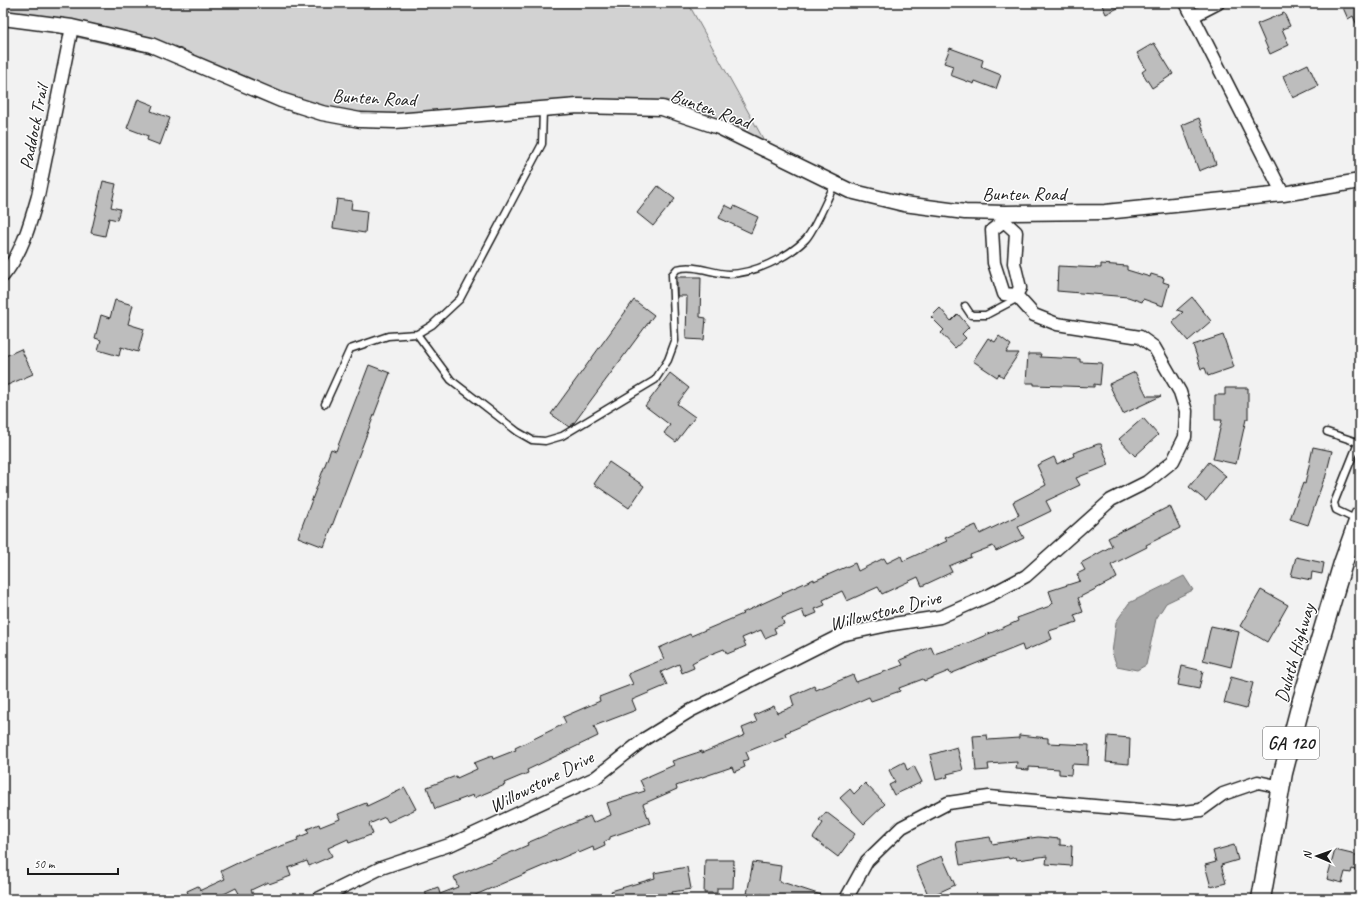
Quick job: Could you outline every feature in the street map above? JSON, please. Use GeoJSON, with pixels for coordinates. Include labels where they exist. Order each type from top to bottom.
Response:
{"type":"FeatureCollection","features":[{"type":"Feature","properties":{"kind":"main road","name":"Duluth Highway"},"geometry":{"type":"LineString","coordinates":[[1261,899],[1281,787],[1302,700],[1343,563],[1359,519]]}},
{"type":"Feature","properties":{"kind":"street"},"geometry":{"type":"LineString","coordinates":[[1186,3],[1283,194]]}},
{"type":"Feature","properties":{"kind":"street"},"geometry":{"type":"LineString","coordinates":[[1193,16],[1218,3]]}},
{"type":"Feature","properties":{"kind":"street","name":"Bunten Road"},"geometry":{"type":"LineString","coordinates":[[3,18],[72,27],[151,45],[281,100],[322,113],[360,120],[395,121],[578,106],[662,108],[719,127],[850,191],[904,204],[1004,217],[1105,212],[1283,194],[1360,181]]}},
{"type":"Feature","properties":{"kind":"street","name":"Paddock Trail"},"geometry":{"type":"LineString","coordinates":[[3,276],[11,266],[21,247],[33,216],[72,27]]}},
{"type":"Feature","properties":{"kind":"street"},"geometry":{"type":"LineString","coordinates":[[1004,217],[1016,232],[1015,269],[1020,288],[1017,296]]}},
{"type":"Feature","properties":{"kind":"street","name":"Willowstone Drive"},"geometry":{"type":"LineString","coordinates":[[318,899],[381,868],[452,844],[595,778],[646,738],[690,712],[840,635],[940,616],[990,595],[1026,576],[1111,500],[1147,482],[1173,461],[1185,437],[1186,411],[1180,392],[1154,347],[1140,337],[1057,324],[1034,315],[1017,296],[1004,294],[994,263],[992,230],[1004,217]]}},
{"type":"Feature","properties":{"kind":"street"},"geometry":{"type":"LineString","coordinates":[[997,273],[1015,269]]}},
{"type":"Feature","properties":{"kind":"street"},"geometry":{"type":"LineString","coordinates":[[846,899],[867,861],[902,827],[948,803],[989,797],[1175,813],[1201,810],[1223,794],[1258,782],[1281,787]]}},
{"type":"Feature","properties":{"kind":"lane"},"geometry":{"type":"LineString","coordinates":[[325,404],[350,349],[388,336],[417,334],[432,324],[460,299],[542,144],[543,109]]}},
{"type":"Feature","properties":{"kind":"lane"},"geometry":{"type":"LineString","coordinates":[[417,334],[451,380],[518,432],[532,440],[545,441],[562,436],[655,380],[668,360],[675,342],[672,276],[677,269],[683,267],[735,274],[765,266],[805,240],[835,184]]}},
{"type":"Feature","properties":{"kind":"lane"},"geometry":{"type":"LineString","coordinates":[[965,306],[971,315],[986,315],[1017,296]]}},
{"type":"Feature","properties":{"kind":"lane"},"geometry":{"type":"LineString","coordinates":[[1327,432],[1359,443],[1334,503],[1336,510],[1359,519]]}},
{"type":"Feature","properties":{"kind":"shaded area"},"geometry":{"type":"Polygon","coordinates":[[[3,3],[688,3],[766,144],[666,100],[421,123],[311,104],[227,70],[3,21],[3,3]]]}},
{"type":"Feature","properties":{"kind":"shaded area"},"geometry":{"type":"Polygon","coordinates":[[[1184,576],[1193,590],[1166,603],[1156,619],[1146,665],[1137,670],[1117,666],[1112,653],[1116,622],[1129,603],[1184,576]]]}},
{"type":"Feature","properties":{"kind":"building"},"geometry":{"type":"Polygon","coordinates":[[[1101,3],[1128,3],[1106,14],[1101,3]]]}},
{"type":"Feature","properties":{"kind":"building"},"geometry":{"type":"Polygon","coordinates":[[[1341,3],[1360,3],[1360,32],[1353,16],[1348,19],[1341,3]]]}},
{"type":"Feature","properties":{"kind":"building"},"geometry":{"type":"Polygon","coordinates":[[[1284,13],[1290,26],[1282,29],[1289,45],[1270,54],[1257,24],[1284,13]]]}},
{"type":"Feature","properties":{"kind":"building"},"geometry":{"type":"Polygon","coordinates":[[[1154,43],[1173,74],[1152,88],[1142,72],[1146,69],[1137,53],[1154,43]]]}},
{"type":"Feature","properties":{"kind":"building"},"geometry":{"type":"Polygon","coordinates":[[[950,48],[983,60],[981,67],[1001,75],[996,89],[975,81],[974,84],[950,75],[953,66],[944,63],[950,48]]]}},
{"type":"Feature","properties":{"kind":"building"},"geometry":{"type":"Polygon","coordinates":[[[1308,64],[1318,86],[1293,98],[1283,76],[1308,64]]]}},
{"type":"Feature","properties":{"kind":"building"},"geometry":{"type":"Polygon","coordinates":[[[138,99],[153,105],[151,111],[170,118],[160,145],[147,140],[148,136],[127,128],[138,99]]]}},
{"type":"Feature","properties":{"kind":"building"},"geometry":{"type":"Polygon","coordinates":[[[1199,118],[1216,164],[1199,171],[1182,125],[1199,118]]]}},
{"type":"Feature","properties":{"kind":"building"},"geometry":{"type":"Polygon","coordinates":[[[103,181],[116,184],[111,207],[120,209],[117,220],[109,218],[105,236],[91,233],[103,181]]]}},
{"type":"Feature","properties":{"kind":"building"},"geometry":{"type":"Polygon","coordinates":[[[658,186],[675,199],[653,226],[637,213],[658,186]]]}},
{"type":"Feature","properties":{"kind":"building"},"geometry":{"type":"Polygon","coordinates":[[[337,199],[352,201],[351,209],[367,211],[365,233],[333,228],[337,199]]]}},
{"type":"Feature","properties":{"kind":"building"},"geometry":{"type":"Polygon","coordinates":[[[725,205],[733,209],[734,206],[758,217],[751,233],[719,218],[725,205]]]}},
{"type":"Feature","properties":{"kind":"building"},"geometry":{"type":"Polygon","coordinates":[[[1101,264],[1127,266],[1127,270],[1150,277],[1151,274],[1164,278],[1163,282],[1169,284],[1163,306],[1143,299],[1142,302],[1128,297],[1057,291],[1058,266],[1101,268],[1101,264]]]}},
{"type":"Feature","properties":{"kind":"building"},"geometry":{"type":"Polygon","coordinates":[[[677,277],[701,277],[700,317],[706,318],[704,340],[686,339],[687,296],[677,296],[677,277]]]}},
{"type":"Feature","properties":{"kind":"building"},"geometry":{"type":"Polygon","coordinates":[[[1192,297],[1211,321],[1188,341],[1172,322],[1183,312],[1177,310],[1192,297]]]}},
{"type":"Feature","properties":{"kind":"building"},"geometry":{"type":"Polygon","coordinates":[[[115,300],[133,305],[128,324],[144,329],[138,352],[121,347],[119,356],[98,350],[101,340],[95,338],[101,315],[110,318],[115,300]]]}},
{"type":"Feature","properties":{"kind":"building"},"geometry":{"type":"Polygon","coordinates":[[[634,300],[654,315],[574,423],[569,427],[551,414],[634,300]]]}},
{"type":"Feature","properties":{"kind":"building"},"geometry":{"type":"Polygon","coordinates":[[[940,308],[951,321],[958,314],[969,327],[962,334],[966,338],[955,348],[941,333],[944,330],[931,317],[940,308]]]}},
{"type":"Feature","properties":{"kind":"building"},"geometry":{"type":"Polygon","coordinates":[[[1223,335],[1234,367],[1208,376],[1205,368],[1201,369],[1193,345],[1223,335]]]}},
{"type":"Feature","properties":{"kind":"building"},"geometry":{"type":"Polygon","coordinates":[[[999,336],[1011,345],[1006,353],[1019,353],[1003,377],[999,374],[997,377],[973,361],[988,338],[995,342],[999,336]]]}},
{"type":"Feature","properties":{"kind":"building"},"geometry":{"type":"Polygon","coordinates":[[[21,349],[33,374],[3,387],[3,357],[21,349]]]}},
{"type":"Feature","properties":{"kind":"building"},"geometry":{"type":"Polygon","coordinates":[[[1028,354],[1041,354],[1040,357],[1080,359],[1080,362],[1102,363],[1100,385],[1094,384],[1094,387],[1034,385],[1034,383],[1026,383],[1028,354]]]}},
{"type":"Feature","properties":{"kind":"building"},"geometry":{"type":"Polygon","coordinates":[[[369,365],[390,373],[324,547],[298,537],[331,449],[336,451],[369,365]]]}},
{"type":"Feature","properties":{"kind":"building"},"geometry":{"type":"Polygon","coordinates":[[[1135,372],[1147,396],[1161,396],[1123,414],[1109,384],[1135,372]]]}},
{"type":"Feature","properties":{"kind":"building"},"geometry":{"type":"Polygon","coordinates":[[[670,373],[689,388],[677,404],[695,417],[676,442],[664,433],[670,425],[645,406],[670,373]]]}},
{"type":"Feature","properties":{"kind":"building"},"geometry":{"type":"Polygon","coordinates":[[[1225,388],[1248,388],[1248,419],[1246,419],[1236,464],[1213,459],[1222,420],[1215,420],[1215,395],[1225,395],[1225,388]]]}},
{"type":"Feature","properties":{"kind":"building"},"geometry":{"type":"Polygon","coordinates":[[[1143,418],[1158,435],[1135,456],[1119,439],[1143,418]]]}},
{"type":"Feature","properties":{"kind":"building"},"geometry":{"type":"Polygon","coordinates":[[[1101,444],[1109,465],[1076,478],[1080,485],[1046,501],[1051,511],[1018,527],[1024,538],[996,551],[993,546],[970,555],[971,557],[949,566],[952,572],[922,586],[918,577],[882,594],[878,587],[847,601],[842,591],[823,600],[825,605],[815,609],[817,613],[805,618],[802,610],[782,618],[784,624],[774,628],[776,633],[765,638],[761,630],[742,638],[746,646],[727,654],[724,649],[701,658],[692,663],[694,668],[682,673],[679,664],[661,672],[667,685],[632,700],[636,710],[594,726],[598,736],[527,770],[528,773],[504,783],[505,785],[474,798],[473,795],[435,809],[427,787],[456,776],[457,778],[477,769],[474,763],[492,756],[493,759],[516,750],[515,748],[566,723],[563,717],[600,701],[599,697],[633,684],[628,674],[664,659],[659,648],[690,634],[691,636],[743,614],[742,613],[783,594],[782,593],[855,563],[858,571],[884,558],[887,563],[901,556],[903,561],[947,541],[945,538],[976,525],[980,534],[1019,515],[1013,502],[1046,485],[1037,465],[1054,457],[1057,464],[1074,456],[1073,453],[1101,444]]]}},
{"type":"Feature","properties":{"kind":"building"},"geometry":{"type":"Polygon","coordinates":[[[1313,447],[1332,451],[1325,479],[1308,525],[1290,519],[1303,483],[1305,484],[1313,447]]]}},
{"type":"Feature","properties":{"kind":"building"},"geometry":{"type":"Polygon","coordinates":[[[609,462],[644,486],[629,508],[594,484],[609,462]]]}},
{"type":"Feature","properties":{"kind":"building"},"geometry":{"type":"Polygon","coordinates":[[[1209,462],[1226,476],[1206,501],[1189,487],[1209,462]]]}},
{"type":"Feature","properties":{"kind":"building"},"geometry":{"type":"Polygon","coordinates":[[[1170,506],[1180,528],[1111,565],[1117,578],[1078,598],[1083,612],[1074,615],[1077,622],[1049,631],[1052,639],[1024,651],[1022,645],[950,674],[949,671],[924,681],[923,679],[899,688],[900,691],[871,701],[869,697],[785,733],[786,736],[746,752],[749,759],[743,761],[745,767],[734,772],[732,767],[676,786],[677,789],[643,804],[650,823],[610,837],[610,839],[604,842],[605,846],[594,851],[593,847],[579,853],[578,851],[466,899],[428,899],[425,892],[438,887],[440,894],[458,887],[454,877],[528,845],[527,843],[590,816],[593,823],[611,815],[607,803],[645,791],[640,780],[674,765],[672,761],[702,751],[702,753],[745,735],[742,728],[757,722],[754,715],[774,706],[777,713],[794,706],[791,696],[814,686],[816,690],[853,675],[856,682],[903,665],[900,660],[931,647],[934,654],[970,642],[1018,621],[1017,618],[1050,606],[1053,603],[1049,591],[1080,581],[1077,574],[1085,570],[1081,563],[1112,546],[1108,538],[1170,506]]]}},
{"type":"Feature","properties":{"kind":"building"},"geometry":{"type":"Polygon","coordinates":[[[1296,557],[1324,563],[1322,574],[1312,572],[1311,580],[1291,576],[1296,557]]]}},
{"type":"Feature","properties":{"kind":"building"},"geometry":{"type":"Polygon","coordinates":[[[1261,590],[1288,605],[1267,642],[1240,626],[1261,590]]]}},
{"type":"Feature","properties":{"kind":"building"},"geometry":{"type":"Polygon","coordinates":[[[1211,626],[1239,632],[1231,667],[1203,660],[1211,626]]]}},
{"type":"Feature","properties":{"kind":"building"},"geometry":{"type":"Polygon","coordinates":[[[1182,666],[1203,671],[1199,689],[1178,685],[1182,666]]]}},
{"type":"Feature","properties":{"kind":"building"},"geometry":{"type":"Polygon","coordinates":[[[1231,677],[1253,683],[1246,709],[1224,703],[1231,677]]]}},
{"type":"Feature","properties":{"kind":"building"},"geometry":{"type":"Polygon","coordinates":[[[987,735],[988,740],[1019,738],[1019,735],[1048,738],[1048,743],[1089,745],[1088,765],[1072,764],[1071,775],[1059,774],[1059,769],[1029,767],[1029,770],[1016,769],[1017,762],[988,764],[989,770],[976,771],[973,736],[987,735]]]}},
{"type":"Feature","properties":{"kind":"building"},"geometry":{"type":"Polygon","coordinates":[[[1108,736],[1130,738],[1129,764],[1106,762],[1108,736]]]}},
{"type":"Feature","properties":{"kind":"building"},"geometry":{"type":"Polygon","coordinates":[[[957,747],[963,770],[947,774],[948,777],[936,780],[930,755],[957,747]]]}},
{"type":"Feature","properties":{"kind":"building"},"geometry":{"type":"Polygon","coordinates":[[[904,762],[907,770],[914,766],[922,782],[894,795],[889,785],[895,782],[889,770],[904,762]]]}},
{"type":"Feature","properties":{"kind":"building"},"geometry":{"type":"Polygon","coordinates":[[[865,783],[885,804],[864,824],[840,798],[850,789],[854,794],[865,783]]]}},
{"type":"Feature","properties":{"kind":"building"},"geometry":{"type":"Polygon","coordinates":[[[405,788],[416,809],[388,822],[385,817],[369,824],[373,834],[349,843],[348,839],[328,848],[332,856],[309,866],[307,861],[288,868],[291,876],[269,884],[268,882],[251,890],[253,894],[242,899],[236,888],[214,899],[181,899],[189,896],[187,891],[198,886],[201,890],[225,879],[221,871],[248,858],[298,840],[297,838],[309,833],[307,829],[319,824],[320,827],[340,819],[338,814],[366,803],[367,806],[405,788]]]}},
{"type":"Feature","properties":{"kind":"building"},"geometry":{"type":"Polygon","coordinates":[[[826,812],[855,834],[838,857],[813,838],[823,823],[819,820],[826,812]]]}},
{"type":"Feature","properties":{"kind":"building"},"geometry":{"type":"Polygon","coordinates":[[[990,837],[992,844],[1038,837],[1060,839],[1060,845],[1072,846],[1071,866],[1046,864],[1047,856],[1017,860],[1016,857],[1009,859],[1008,857],[960,865],[956,842],[990,837]]]}},
{"type":"Feature","properties":{"kind":"building"},"geometry":{"type":"Polygon","coordinates":[[[1234,845],[1238,860],[1221,865],[1226,883],[1211,887],[1205,865],[1216,862],[1213,851],[1234,845]]]}},
{"type":"Feature","properties":{"kind":"building"},"geometry":{"type":"Polygon","coordinates":[[[1335,850],[1360,856],[1360,871],[1352,869],[1351,873],[1345,872],[1342,883],[1327,879],[1335,850]]]}},
{"type":"Feature","properties":{"kind":"building"},"geometry":{"type":"Polygon","coordinates":[[[942,856],[955,885],[929,897],[916,867],[942,856]]]}},
{"type":"Feature","properties":{"kind":"building"},"geometry":{"type":"Polygon","coordinates":[[[705,860],[734,860],[733,888],[717,888],[717,893],[704,893],[705,860]]]}},
{"type":"Feature","properties":{"kind":"building"},"geometry":{"type":"Polygon","coordinates":[[[753,862],[781,866],[779,881],[827,897],[827,899],[787,899],[761,894],[760,896],[747,894],[753,862]]]}},
{"type":"Feature","properties":{"kind":"building"},"geometry":{"type":"Polygon","coordinates":[[[687,867],[691,889],[672,892],[673,896],[658,899],[614,899],[611,891],[655,878],[654,873],[687,867]]]}}]}
